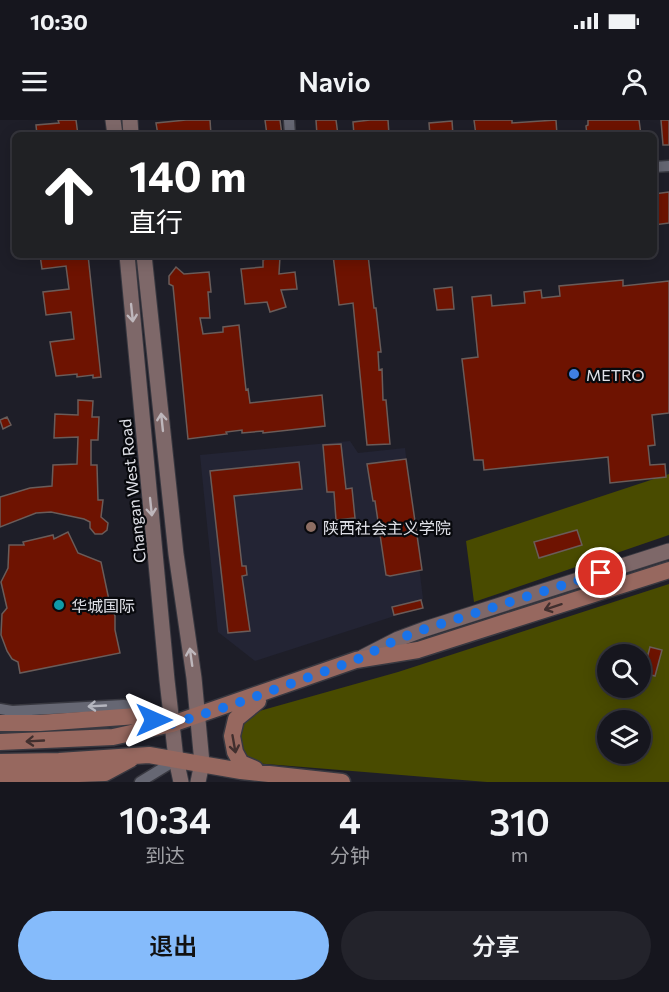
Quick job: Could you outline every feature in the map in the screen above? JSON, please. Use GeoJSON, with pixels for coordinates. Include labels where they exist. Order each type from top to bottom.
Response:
{"type":"FeatureCollection","features":[{"type":"Feature","properties":{"kind":"main road","name":"Changan West Road"},"geometry":{"type":"LineString","coordinates":[[127,258],[172,724],[181,782]]}},
{"type":"Feature","properties":{"kind":"main road"},"geometry":{"type":"LineString","coordinates":[[144,258],[175,542],[194,678],[202,763],[198,782]]}},
{"type":"Feature","properties":{"kind":"main road"},"geometry":{"type":"LineString","coordinates":[[0,742],[113,736],[172,724],[356,660],[398,639],[425,629],[669,551]]}},
{"type":"Feature","properties":{"kind":"main road"},"geometry":{"type":"LineString","coordinates":[[356,660],[418,650],[669,570]]}},
{"type":"Feature","properties":{"kind":"main road"},"geometry":{"type":"LineString","coordinates":[[272,775],[241,763],[235,752],[232,736],[234,723],[239,715],[279,688]]}},
{"type":"Feature","properties":{"kind":"main road"},"geometry":{"type":"LineString","coordinates":[[0,723],[40,723],[137,716],[172,724]]}},
{"type":"Feature","properties":{"kind":"main road"},"geometry":{"type":"LineString","coordinates":[[0,777],[105,773],[137,756]]}},
{"type":"Feature","properties":{"kind":"main road"},"geometry":{"type":"LineString","coordinates":[[0,762],[156,756],[241,771],[342,782]]}},
{"type":"Feature","properties":{"kind":"street"},"geometry":{"type":"LineString","coordinates":[[0,709],[124,705],[172,724]]}},
{"type":"Feature","properties":{"kind":"street"},"geometry":{"type":"LineString","coordinates":[[140,782],[176,759]]}},
{"type":"Feature","properties":{"kind":"shaded area","name":"陕西社会主义学院"},"geometry":{"type":"Polygon","coordinates":[[[350,441],[358,453],[405,448],[423,599],[410,611],[255,661],[218,632],[200,455],[350,441]]]}},
{"type":"Feature","properties":{"kind":"shaded area"},"geometry":{"type":"Polygon","coordinates":[[[669,474],[669,535],[474,602],[466,541],[669,474]]]}},
{"type":"Feature","properties":{"kind":"shaded area"},"geometry":{"type":"Polygon","coordinates":[[[669,584],[669,782],[487,782],[253,763],[237,749],[242,719],[249,714],[398,672],[669,584]]]}},
{"type":"Feature","properties":{"kind":"building"},"geometry":{"type":"Polygon","coordinates":[[[58,120],[76,120],[78,132],[37,132],[36,125],[59,123],[58,120]]]}},
{"type":"Feature","properties":{"kind":"building"},"geometry":{"type":"Polygon","coordinates":[[[210,120],[211,132],[158,132],[156,123],[210,120]]]}},
{"type":"Feature","properties":{"kind":"building"},"geometry":{"type":"Polygon","coordinates":[[[265,120],[280,120],[282,132],[267,132],[265,120]]]}},
{"type":"Feature","properties":{"kind":"building"},"geometry":{"type":"Polygon","coordinates":[[[316,120],[336,120],[338,132],[317,132],[316,120]]]}},
{"type":"Feature","properties":{"kind":"building"},"geometry":{"type":"Polygon","coordinates":[[[388,120],[389,132],[354,132],[353,122],[388,120]]]}},
{"type":"Feature","properties":{"kind":"building"},"geometry":{"type":"Polygon","coordinates":[[[474,120],[512,120],[512,123],[556,120],[557,132],[476,132],[474,120]]]}},
{"type":"Feature","properties":{"kind":"building"},"geometry":{"type":"Polygon","coordinates":[[[588,120],[639,120],[641,132],[587,132],[588,120]]]}},
{"type":"Feature","properties":{"kind":"building"},"geometry":{"type":"Polygon","coordinates":[[[661,120],[669,120],[669,145],[663,145],[661,120]]]}},
{"type":"Feature","properties":{"kind":"building"},"geometry":{"type":"Polygon","coordinates":[[[452,121],[453,132],[430,132],[429,123],[452,121]]]}},
{"type":"Feature","properties":{"kind":"building"},"geometry":{"type":"Polygon","coordinates":[[[669,192],[669,223],[657,225],[657,194],[669,192]]]}},
{"type":"Feature","properties":{"kind":"building"},"geometry":{"type":"Polygon","coordinates":[[[40,258],[88,258],[101,377],[93,378],[93,375],[77,377],[77,374],[56,376],[50,342],[74,339],[71,312],[46,315],[43,292],[69,289],[66,266],[42,269],[40,258]]]}},
{"type":"Feature","properties":{"kind":"building"},"geometry":{"type":"Polygon","coordinates":[[[280,258],[279,274],[295,272],[297,289],[281,290],[286,307],[270,312],[267,302],[245,304],[241,269],[263,267],[263,260],[280,258]]]}},
{"type":"Feature","properties":{"kind":"building"},"geometry":{"type":"Polygon","coordinates":[[[333,258],[368,258],[381,352],[378,352],[379,370],[382,369],[383,400],[386,400],[390,444],[367,445],[353,303],[339,305],[333,258]]]}},
{"type":"Feature","properties":{"kind":"building"},"geometry":{"type":"Polygon","coordinates":[[[176,267],[184,274],[209,272],[210,318],[200,318],[203,334],[223,332],[223,327],[239,325],[246,390],[248,389],[250,403],[322,395],[325,426],[263,433],[263,431],[242,433],[242,430],[188,439],[173,286],[169,284],[169,276],[176,267]]]}},
{"type":"Feature","properties":{"kind":"building","name":"METRO"},"geometry":{"type":"Polygon","coordinates":[[[623,280],[623,286],[669,281],[669,413],[652,415],[655,445],[648,446],[650,465],[665,464],[666,477],[610,483],[608,457],[484,470],[483,460],[474,460],[462,359],[478,357],[472,297],[491,295],[492,306],[525,303],[524,292],[541,290],[542,298],[560,296],[559,286],[623,280]]]}},
{"type":"Feature","properties":{"kind":"building"},"geometry":{"type":"Polygon","coordinates":[[[452,287],[454,309],[437,310],[434,289],[452,287]]]}},
{"type":"Feature","properties":{"kind":"building"},"geometry":{"type":"Polygon","coordinates":[[[78,400],[93,401],[92,417],[99,417],[98,440],[91,440],[91,465],[97,465],[98,500],[103,500],[101,517],[108,523],[107,530],[102,534],[95,534],[90,528],[90,522],[84,519],[51,512],[36,513],[0,527],[0,497],[30,488],[52,486],[53,465],[77,464],[78,437],[54,438],[55,414],[78,415],[78,400]]]}},
{"type":"Feature","properties":{"kind":"building"},"geometry":{"type":"Polygon","coordinates":[[[7,417],[11,425],[3,429],[0,420],[7,417]]]}},
{"type":"Feature","properties":{"kind":"building"},"geometry":{"type":"Polygon","coordinates":[[[341,444],[346,489],[352,488],[355,518],[336,520],[334,492],[327,492],[323,445],[341,444]]]}},
{"type":"Feature","properties":{"kind":"building"},"geometry":{"type":"Polygon","coordinates":[[[406,459],[422,570],[390,576],[386,575],[367,464],[406,459]]]}},
{"type":"Feature","properties":{"kind":"building"},"geometry":{"type":"Polygon","coordinates":[[[299,462],[302,489],[234,496],[242,566],[246,566],[247,575],[242,576],[250,631],[228,633],[210,471],[299,462]]]}},
{"type":"Feature","properties":{"kind":"building"},"geometry":{"type":"Polygon","coordinates":[[[577,530],[582,545],[539,558],[534,542],[577,530]]]}},
{"type":"Feature","properties":{"kind":"building","name":"华城国际"},"geometry":{"type":"Polygon","coordinates":[[[68,532],[78,553],[101,562],[115,616],[115,630],[120,653],[20,673],[18,662],[12,659],[1,635],[2,614],[7,608],[1,582],[8,568],[9,545],[24,545],[23,542],[53,535],[54,539],[68,532]]]}},
{"type":"Feature","properties":{"kind":"building"},"geometry":{"type":"Polygon","coordinates":[[[421,600],[423,608],[394,615],[392,607],[421,600]]]}},
{"type":"Feature","properties":{"kind":"building"},"geometry":{"type":"Polygon","coordinates":[[[651,647],[662,650],[655,676],[651,675],[651,647]]]}},
{"type":"Feature","properties":{"kind":"place","name":"METRO"},"geometry":{"type":"Point","coordinates":[574,374]}},
{"type":"Feature","properties":{"kind":"place","name":"陕西社会主义学院"},"geometry":{"type":"Point","coordinates":[311,527]}},
{"type":"Feature","properties":{"kind":"place","name":"华城国际"},"geometry":{"type":"Point","coordinates":[59,605]}},
{"type":"Feature","properties":{"kind":"route"},"geometry":{"type":"LineString","coordinates":[[154,720],[172,724],[232,705],[356,660],[398,639],[425,629],[601,573]]}}]}
